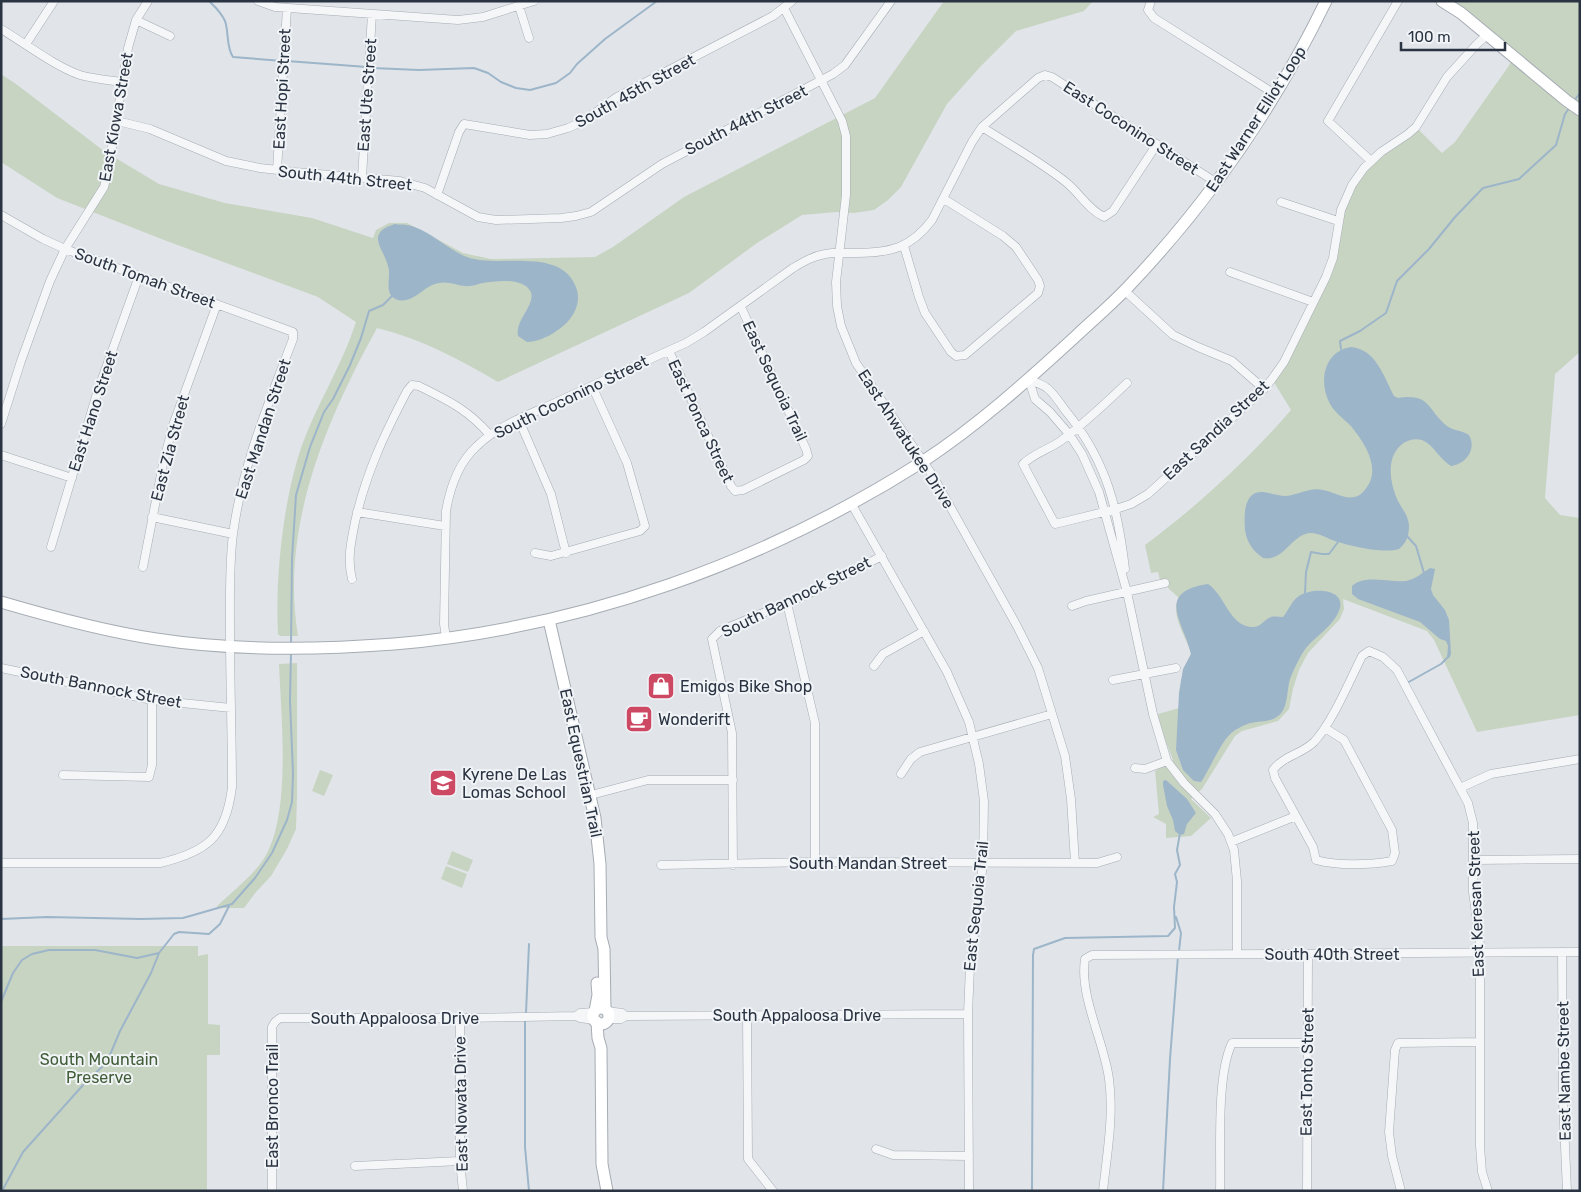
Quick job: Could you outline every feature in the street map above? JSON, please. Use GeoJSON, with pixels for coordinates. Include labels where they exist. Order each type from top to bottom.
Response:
{"type":"FeatureCollection","features":[{"type":"Feature","properties":{"kind":"main road","name":"East Warner Elliot Loop"},"geometry":{"type":"LineString","coordinates":[[1,602],[94,627],[158,639],[230,647],[304,648],[372,645],[446,638],[549,620],[624,600],[701,574],[814,524],[922,461],[968,429],[1030,380],[1125,291],[1172,239],[1217,182],[1275,94],[1306,41],[1326,1]]}},
{"type":"Feature","properties":{"kind":"main road"},"geometry":{"type":"LineString","coordinates":[[1442,1],[1461,14],[1574,106]]}},
{"type":"Feature","properties":{"kind":"main road","name":"East Equestrian Trail"},"geometry":{"type":"LineString","coordinates":[[549,620],[590,795],[599,844],[601,936],[596,950],[601,1016],[598,1038],[601,1048],[602,1164],[607,1191]]}},
{"type":"Feature","properties":{"kind":"street"},"geometry":{"type":"LineString","coordinates":[[26,44],[54,1]]}},
{"type":"Feature","properties":{"kind":"street","name":"East Kiowa Street"},"geometry":{"type":"LineString","coordinates":[[1,424],[21,361],[50,281],[65,249],[104,187],[117,121],[128,48],[136,20],[148,1]]}},
{"type":"Feature","properties":{"kind":"street"},"geometry":{"type":"LineString","coordinates":[[258,1],[275,7],[470,19],[534,1]]}},
{"type":"Feature","properties":{"kind":"street","name":"South 45th Street"},"geometry":{"type":"LineString","coordinates":[[437,195],[459,132],[464,124],[530,135],[547,134],[568,128],[584,121],[617,97],[773,16],[792,1]]}},
{"type":"Feature","properties":{"kind":"street","name":"South 44th Street"},"geometry":{"type":"LineString","coordinates":[[117,121],[150,129],[226,161],[277,170],[400,180],[415,184],[478,217],[496,220],[561,218],[584,214],[597,208],[662,164],[821,81],[845,65],[891,1]]}},
{"type":"Feature","properties":{"kind":"street"},"geometry":{"type":"LineString","coordinates":[[1150,1],[1148,10],[1154,18],[1275,94]]}},
{"type":"Feature","properties":{"kind":"street"},"geometry":{"type":"LineString","coordinates":[[1371,161],[1328,121],[1398,1]]}},
{"type":"Feature","properties":{"kind":"street"},"geometry":{"type":"LineString","coordinates":[[519,6],[529,38]]}},
{"type":"Feature","properties":{"kind":"street","name":"East Hopi Street"},"geometry":{"type":"LineString","coordinates":[[277,170],[287,8]]}},
{"type":"Feature","properties":{"kind":"street","name":"East Ahwatukee Drive"},"geometry":{"type":"LineString","coordinates":[[784,8],[842,121],[846,136],[846,195],[836,282],[836,306],[841,326],[856,363],[922,461],[960,522],[1038,668],[1065,756],[1071,799],[1075,863]]}},
{"type":"Feature","properties":{"kind":"street","name":"East Ute Street"},"geometry":{"type":"LineString","coordinates":[[362,177],[372,14]]}},
{"type":"Feature","properties":{"kind":"street"},"geometry":{"type":"LineString","coordinates":[[136,20],[170,36]]}},
{"type":"Feature","properties":{"kind":"street"},"geometry":{"type":"LineString","coordinates":[[1,29],[80,75],[123,82]]}},
{"type":"Feature","properties":{"kind":"street","name":"East Sandia Street"},"geometry":{"type":"LineString","coordinates":[[1074,431],[1061,441],[1029,458],[1023,464],[1055,524],[1116,509],[1131,504],[1148,494],[1264,389],[1284,362],[1326,278],[1333,258],[1337,240],[1338,221],[1345,197],[1364,168],[1371,161],[1416,127],[1447,77],[1476,44],[1487,35]]}},
{"type":"Feature","properties":{"kind":"street","name":"East Coconino Street"},"geometry":{"type":"LineString","coordinates":[[982,127],[1038,78],[1045,75],[1052,77],[1217,182]]}},
{"type":"Feature","properties":{"kind":"street"},"geometry":{"type":"LineString","coordinates":[[944,198],[1003,236],[1016,247],[1040,286],[1038,292],[965,355],[956,356],[951,352],[925,313],[918,297],[904,246],[923,232],[944,198],[972,142],[982,127],[1053,172],[1080,194],[1096,213],[1104,217],[1113,212],[1157,144]]}},
{"type":"Feature","properties":{"kind":"street"},"geometry":{"type":"LineString","coordinates":[[1281,202],[1338,221]]}},
{"type":"Feature","properties":{"kind":"street","name":"South Tomah Street"},"geometry":{"type":"LineString","coordinates":[[1,215],[65,249],[293,332]]}},
{"type":"Feature","properties":{"kind":"street","name":"South Coconino Street"},"geometry":{"type":"LineString","coordinates":[[446,638],[444,624],[445,526],[448,497],[464,461],[476,446],[490,435],[519,420],[669,351],[704,332],[808,260],[824,254],[876,253],[904,246]]}},
{"type":"Feature","properties":{"kind":"street"},"geometry":{"type":"LineString","coordinates":[[1230,272],[1313,302]]}},
{"type":"Feature","properties":{"kind":"street","name":"East Hano Street"},"geometry":{"type":"LineString","coordinates":[[51,546],[98,390],[139,276]]}},
{"type":"Feature","properties":{"kind":"street"},"geometry":{"type":"LineString","coordinates":[[1125,291],[1173,335],[1232,361],[1264,389]]}},
{"type":"Feature","properties":{"kind":"street","name":"East Zia Street"},"geometry":{"type":"LineString","coordinates":[[143,566],[163,464],[173,425],[217,304]]}},
{"type":"Feature","properties":{"kind":"street","name":"East Sequoia Trail"},"geometry":{"type":"LineString","coordinates":[[735,491],[743,490],[804,460],[808,456],[741,307]]}},
{"type":"Feature","properties":{"kind":"street","name":"East Mandan Street"},"geometry":{"type":"LineString","coordinates":[[230,647],[230,582],[233,534],[241,494],[271,398],[293,339],[293,332]]}},
{"type":"Feature","properties":{"kind":"street","name":"East Ponca Street"},"geometry":{"type":"LineString","coordinates":[[669,351],[735,491]]}},
{"type":"Feature","properties":{"kind":"street"},"geometry":{"type":"LineString","coordinates":[[1030,380],[1035,398],[1093,450],[1116,509],[1127,592]]}},
{"type":"Feature","properties":{"kind":"street"},"geometry":{"type":"LineString","coordinates":[[1030,380],[1047,388],[1074,431],[1093,475],[1127,592],[1152,714],[1169,763],[1184,783],[1209,808],[1222,825],[1234,850],[1238,881],[1237,954]]}},
{"type":"Feature","properties":{"kind":"street"},"geometry":{"type":"LineString","coordinates":[[1074,431],[1127,383]]}},
{"type":"Feature","properties":{"kind":"street"},"geometry":{"type":"LineString","coordinates":[[352,579],[349,565],[350,542],[368,473],[380,443],[412,385],[419,386],[465,410],[490,435]]}},
{"type":"Feature","properties":{"kind":"street"},"geometry":{"type":"LineString","coordinates":[[535,552],[550,556],[640,531],[645,526],[627,463],[592,386]]}},
{"type":"Feature","properties":{"kind":"street"},"geometry":{"type":"LineString","coordinates":[[519,420],[550,494],[566,552]]}},
{"type":"Feature","properties":{"kind":"street"},"geometry":{"type":"LineString","coordinates":[[1,456],[72,478]]}},
{"type":"Feature","properties":{"kind":"street","name":"East Sequoia Trail"},"geometry":{"type":"LineString","coordinates":[[851,503],[947,672],[973,737],[979,764],[984,801],[983,863],[973,931],[968,1014],[968,1191]]}},
{"type":"Feature","properties":{"kind":"street"},"geometry":{"type":"LineString","coordinates":[[357,512],[445,526]]}},
{"type":"Feature","properties":{"kind":"street"},"geometry":{"type":"LineString","coordinates":[[152,518],[233,534]]}},
{"type":"Feature","properties":{"kind":"street","name":"South Bannock Street"},"geometry":{"type":"LineString","coordinates":[[733,780],[730,719],[712,640],[720,632],[787,603],[882,556]]}},
{"type":"Feature","properties":{"kind":"street"},"geometry":{"type":"LineString","coordinates":[[1072,606],[1086,600],[1166,583]]}},
{"type":"Feature","properties":{"kind":"street"},"geometry":{"type":"LineString","coordinates":[[787,603],[815,723],[815,862]]}},
{"type":"Feature","properties":{"kind":"street"},"geometry":{"type":"LineString","coordinates":[[874,666],[883,654],[924,632]]}},
{"type":"Feature","properties":{"kind":"street"},"geometry":{"type":"LineString","coordinates":[[1,863],[160,863],[184,857],[203,847],[220,830],[230,807],[232,787],[230,647]]}},
{"type":"Feature","properties":{"kind":"street","name":"East Keresan Street"},"geometry":{"type":"LineString","coordinates":[[1325,728],[1362,656],[1369,651],[1383,657],[1397,670],[1468,803],[1473,823],[1473,892],[1480,953],[1480,1146],[1482,1172],[1488,1191]]}},
{"type":"Feature","properties":{"kind":"street"},"geometry":{"type":"LineString","coordinates":[[1113,680],[1176,668]]}},
{"type":"Feature","properties":{"kind":"street","name":"South Bannock Street"},"geometry":{"type":"LineString","coordinates":[[2,670],[152,700],[231,708]]}},
{"type":"Feature","properties":{"kind":"street"},"geometry":{"type":"LineString","coordinates":[[63,775],[149,777],[152,765],[152,700]]}},
{"type":"Feature","properties":{"kind":"street"},"geometry":{"type":"LineString","coordinates":[[901,774],[911,759],[920,752],[1052,714]]}},
{"type":"Feature","properties":{"kind":"street"},"geometry":{"type":"LineString","coordinates":[[1325,728],[1344,740],[1392,830],[1395,853],[1392,861],[1328,864],[1316,860],[1313,847],[1275,778],[1273,770],[1278,763],[1305,751],[1325,728]]}},
{"type":"Feature","properties":{"kind":"street"},"geometry":{"type":"LineString","coordinates":[[1460,788],[1491,774],[1580,759]]}},
{"type":"Feature","properties":{"kind":"street"},"geometry":{"type":"LineString","coordinates":[[1135,768],[1146,769],[1169,763]]}},
{"type":"Feature","properties":{"kind":"street"},"geometry":{"type":"LineString","coordinates":[[590,795],[648,780],[733,780],[733,865]]}},
{"type":"Feature","properties":{"kind":"street"},"geometry":{"type":"LineString","coordinates":[[1231,842],[1296,816]]}},
{"type":"Feature","properties":{"kind":"street","name":"South Mandan Street"},"geometry":{"type":"LineString","coordinates":[[661,865],[815,862],[1097,863],[1117,857]]}},
{"type":"Feature","properties":{"kind":"street"},"geometry":{"type":"LineString","coordinates":[[1474,860],[1580,859]]}},
{"type":"Feature","properties":{"kind":"street","name":"East Nambe Street"},"geometry":{"type":"LineString","coordinates":[[1562,952],[1563,1101],[1567,1191]]}},
{"type":"Feature","properties":{"kind":"street","name":"South 40th Street"},"geometry":{"type":"LineString","coordinates":[[1104,1191],[1110,1090],[1106,1065],[1086,990],[1085,959],[1092,955],[1580,952]]}},
{"type":"Feature","properties":{"kind":"street","name":"East Tonto Street"},"geometry":{"type":"LineString","coordinates":[[1307,1191],[1308,954]]}},
{"type":"Feature","properties":{"kind":"street","name":"South Appaloosa Drive"},"geometry":{"type":"LineString","coordinates":[[275,1022],[280,1018],[460,1018],[576,1016],[580,1013],[621,1019],[626,1016],[747,1014],[968,1014]]}},
{"type":"Feature","properties":{"kind":"street"},"geometry":{"type":"LineString","coordinates":[[747,1014],[748,1159],[773,1191]]}},
{"type":"Feature","properties":{"kind":"street","name":"East Nowata Drive"},"geometry":{"type":"LineString","coordinates":[[460,1018],[460,1161],[463,1191]]}},
{"type":"Feature","properties":{"kind":"street","name":"East Bronco Trail"},"geometry":{"type":"LineString","coordinates":[[272,1191],[272,1027],[275,1022]]}},
{"type":"Feature","properties":{"kind":"street"},"geometry":{"type":"LineString","coordinates":[[1401,1191],[1392,1156],[1389,1132],[1395,1050],[1398,1043],[1480,1042]]}},
{"type":"Feature","properties":{"kind":"street"},"geometry":{"type":"LineString","coordinates":[[1220,1191],[1222,1095],[1226,1065],[1232,1043],[1308,1043]]}},
{"type":"Feature","properties":{"kind":"street"},"geometry":{"type":"LineString","coordinates":[[876,1148],[893,1155],[969,1156]]}},
{"type":"Feature","properties":{"kind":"street"},"geometry":{"type":"LineString","coordinates":[[355,1166],[460,1161]]}},
{"type":"Feature","properties":{"kind":"green space"},"geometry":{"type":"Polygon","coordinates":[[[944,1],[1093,1],[1084,11],[1016,31],[947,104],[901,187],[874,210],[854,213],[837,212],[802,215],[757,243],[689,293],[498,382],[439,350],[377,328],[341,400],[312,476],[302,515],[296,555],[294,595],[298,636],[280,636],[278,634],[279,565],[289,492],[307,432],[344,354],[356,322],[318,297],[57,198],[1,162],[1,74],[104,151],[159,184],[225,203],[312,218],[373,238],[376,230],[389,223],[407,223],[463,253],[491,259],[595,257],[613,247],[684,197],[875,98],[944,1]]]}},
{"type":"Feature","properties":{"kind":"green space"},"geometry":{"type":"Polygon","coordinates":[[[1452,1],[1580,1],[1580,352],[1555,374],[1545,498],[1560,515],[1580,518],[1580,715],[1477,732],[1434,640],[1427,631],[1343,599],[1344,609],[1340,619],[1308,653],[1299,670],[1289,709],[1278,721],[1242,731],[1235,736],[1202,789],[1191,799],[1211,818],[1191,836],[1166,838],[1166,824],[1153,817],[1159,814],[1155,771],[1173,760],[1162,732],[1158,714],[1179,708],[1181,680],[1191,654],[1177,619],[1176,605],[1179,598],[1168,588],[1166,579],[1160,580],[1158,572],[1151,573],[1145,545],[1221,482],[1291,410],[1272,379],[1326,277],[1338,221],[1364,168],[1416,127],[1442,153],[1455,142],[1508,67],[1514,56],[1452,1]]]}},
{"type":"Feature","properties":{"kind":"green space"},"geometry":{"type":"Polygon","coordinates":[[[297,663],[296,829],[271,876],[244,908],[217,908],[263,860],[272,841],[278,819],[283,765],[279,664],[297,663]]]}},
{"type":"Feature","properties":{"kind":"green space"},"geometry":{"type":"Polygon","coordinates":[[[320,770],[333,775],[324,796],[312,791],[320,770]]]}},
{"type":"Feature","properties":{"kind":"green space"},"geometry":{"type":"Polygon","coordinates":[[[452,851],[473,860],[468,872],[447,864],[452,851]]]}},
{"type":"Feature","properties":{"kind":"green space"},"geometry":{"type":"Polygon","coordinates":[[[446,866],[467,874],[462,888],[441,879],[446,866]]]}},
{"type":"Feature","properties":{"kind":"green space","name":"South Mountain Preserve"},"geometry":{"type":"Polygon","coordinates":[[[1,946],[198,946],[198,956],[208,954],[208,1024],[220,1025],[220,1055],[207,1055],[207,1191],[1,1191],[1,946]]]}},
{"type":"Feature","properties":{"kind":"water"},"geometry":{"type":"Polygon","coordinates":[[[395,224],[421,230],[467,257],[480,260],[529,261],[544,263],[558,268],[570,276],[577,290],[578,302],[574,313],[566,323],[545,338],[527,342],[518,336],[518,330],[531,299],[531,293],[524,285],[513,281],[483,283],[472,286],[449,283],[434,284],[409,299],[398,300],[393,298],[389,290],[389,270],[378,242],[378,237],[380,232],[395,224]]]}},
{"type":"Feature","properties":{"kind":"water"},"geometry":{"type":"Polygon","coordinates":[[[1351,347],[1360,349],[1373,358],[1394,396],[1423,400],[1447,426],[1469,435],[1472,445],[1469,455],[1461,462],[1451,466],[1426,442],[1413,439],[1402,444],[1396,451],[1391,465],[1391,480],[1409,525],[1407,538],[1399,549],[1385,551],[1367,549],[1341,543],[1319,534],[1309,533],[1297,539],[1282,553],[1270,558],[1263,558],[1251,546],[1245,530],[1246,505],[1252,495],[1263,492],[1286,496],[1318,489],[1353,497],[1362,493],[1372,476],[1372,468],[1367,450],[1351,426],[1332,407],[1324,386],[1324,377],[1329,361],[1335,354],[1351,347]]]}},
{"type":"Feature","properties":{"kind":"water"},"geometry":{"type":"Polygon","coordinates":[[[1430,568],[1435,569],[1431,589],[1433,595],[1445,610],[1449,620],[1451,654],[1449,658],[1447,658],[1448,646],[1446,641],[1440,639],[1420,622],[1358,599],[1352,594],[1352,586],[1357,582],[1364,580],[1406,581],[1430,568]]]}},
{"type":"Feature","properties":{"kind":"water"},"geometry":{"type":"Polygon","coordinates":[[[1208,584],[1219,595],[1237,621],[1251,627],[1260,625],[1271,617],[1283,617],[1294,600],[1312,591],[1334,594],[1340,603],[1339,611],[1333,621],[1306,648],[1299,659],[1290,679],[1285,704],[1279,716],[1247,724],[1230,734],[1201,782],[1194,781],[1183,770],[1176,750],[1179,693],[1183,669],[1191,654],[1179,620],[1177,601],[1182,594],[1191,588],[1208,584]]]}},
{"type":"Feature","properties":{"kind":"water"},"geometry":{"type":"Polygon","coordinates":[[[1166,780],[1187,799],[1196,813],[1187,824],[1184,834],[1180,835],[1175,831],[1163,785],[1163,781],[1166,780]]]}},
{"type":"Feature","properties":{"kind":"waterway"},"geometry":{"type":"LineString","coordinates":[[209,1],[220,12],[225,21],[229,49],[233,57],[283,61]]}},
{"type":"Feature","properties":{"kind":"waterway"},"geometry":{"type":"LineString","coordinates":[[372,68],[419,70],[474,68],[488,73],[501,82],[516,88],[530,90],[556,83],[570,73],[577,64],[605,39],[657,1]]}},
{"type":"Feature","properties":{"kind":"waterway"},"geometry":{"type":"LineString","coordinates":[[287,61],[367,67]]}},
{"type":"Feature","properties":{"kind":"waterway"},"geometry":{"type":"LineString","coordinates":[[1574,101],[1580,93]]}},
{"type":"Feature","properties":{"kind":"waterway"},"geometry":{"type":"LineString","coordinates":[[1341,349],[1340,341],[1360,331],[1386,313],[1397,281],[1429,249],[1455,217],[1483,188],[1519,179],[1556,145],[1565,114],[1570,107]]}},
{"type":"Feature","properties":{"kind":"waterway"},"geometry":{"type":"LineString","coordinates":[[291,645],[292,559],[296,495],[310,447],[324,412],[333,399],[350,365],[369,311],[383,305],[392,296]]}},
{"type":"Feature","properties":{"kind":"waterway"},"geometry":{"type":"LineString","coordinates":[[1406,535],[1416,546],[1424,573]]}},
{"type":"Feature","properties":{"kind":"waterway"},"geometry":{"type":"LineString","coordinates":[[1305,593],[1306,572],[1311,552],[1329,554],[1338,542]]}},
{"type":"Feature","properties":{"kind":"waterway"},"geometry":{"type":"LineString","coordinates":[[1,919],[47,917],[183,918],[232,904],[255,878],[272,853],[287,820],[292,802],[291,652]]}},
{"type":"Feature","properties":{"kind":"waterway"},"geometry":{"type":"LineString","coordinates":[[1407,683],[1441,664],[1449,656]]}},
{"type":"Feature","properties":{"kind":"waterway"},"geometry":{"type":"LineString","coordinates":[[1032,1191],[1034,949],[1065,938],[1168,936],[1175,928],[1174,907],[1177,882],[1175,874],[1180,865],[1177,850],[1180,833]]}},
{"type":"Feature","properties":{"kind":"waterway"},"geometry":{"type":"LineString","coordinates":[[1,1002],[13,973],[22,960],[32,954],[49,950],[95,950],[137,958],[159,953],[174,934],[179,932],[209,934],[220,924],[229,906]]}},
{"type":"Feature","properties":{"kind":"waterway"},"geometry":{"type":"LineString","coordinates":[[1176,917],[1181,933],[1179,951]]}},
{"type":"Feature","properties":{"kind":"waterway"},"geometry":{"type":"LineString","coordinates":[[526,1013],[529,944]]}},
{"type":"Feature","properties":{"kind":"waterway"},"geometry":{"type":"LineString","coordinates":[[2,1191],[23,1152],[84,1084],[107,1062],[120,1031],[151,973],[159,953]]}},
{"type":"Feature","properties":{"kind":"waterway"},"geometry":{"type":"LineString","coordinates":[[1163,1191],[1178,956]]}},
{"type":"Feature","properties":{"kind":"waterway"},"geometry":{"type":"LineString","coordinates":[[525,1020],[525,1147],[529,1191]]}},
{"type":"Feature","properties":{"kind":"place","name":"Emigos Bike Shop"},"geometry":{"type":"Point","coordinates":[661,686]}},
{"type":"Feature","properties":{"kind":"place","name":"Wonderift"},"geometry":{"type":"Point","coordinates":[639,719]}},
{"type":"Feature","properties":{"kind":"place","name":"Kyrene De Las Lomas School"},"geometry":{"type":"Point","coordinates":[443,783]}}]}
